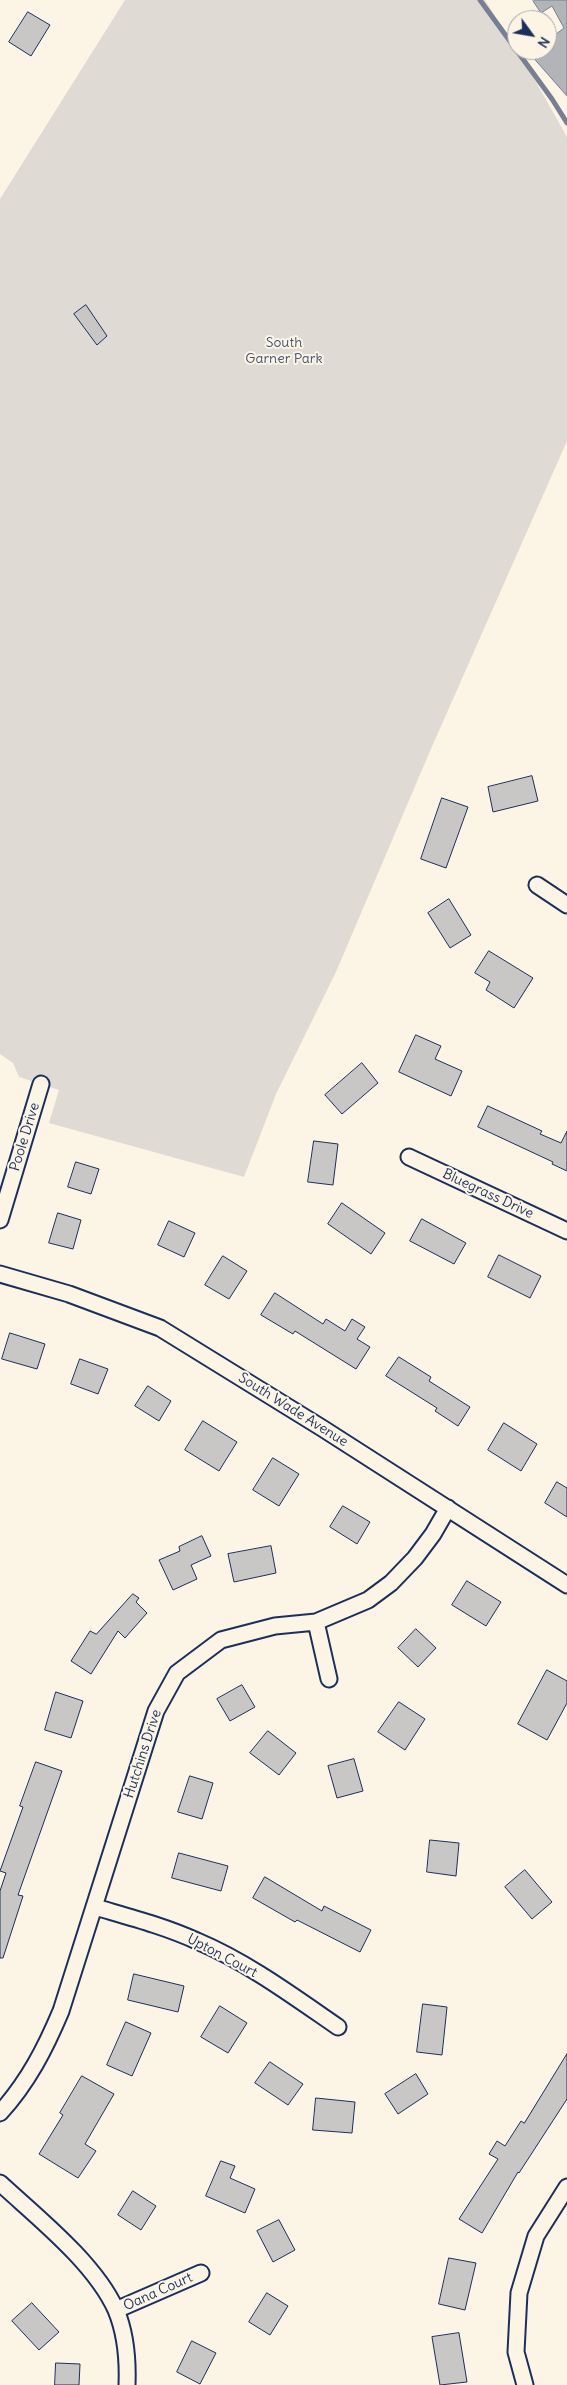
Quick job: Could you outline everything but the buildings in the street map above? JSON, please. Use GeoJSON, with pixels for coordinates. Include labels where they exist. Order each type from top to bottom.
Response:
{"type":"FeatureCollection","features":[{"type":"Feature","properties":{"kind":"street"},"geometry":{"type":"LineString","coordinates":[[537,885],[567,905]]}},
{"type":"Feature","properties":{"kind":"street","name":"Poole Drive"},"geometry":{"type":"LineString","coordinates":[[0,1220],[41,1084]]}},
{"type":"Feature","properties":{"kind":"street","name":"Bluegrass Drive"},"geometry":{"type":"LineString","coordinates":[[409,1157],[567,1231]]}},
{"type":"Feature","properties":{"kind":"street","name":"South Wade Avenue"},"geometry":{"type":"LineString","coordinates":[[0,1274],[68,1294],[160,1328],[448,1508],[567,1585]]}},
{"type":"Feature","properties":{"kind":"street","name":"Hutchins Drive"},"geometry":{"type":"LineString","coordinates":[[0,2113],[28,2078],[44,2051],[61,2011],[156,1711],[177,1673],[221,1640],[275,1626],[316,1622],[368,1600],[391,1583],[433,1534],[448,1508]]}},
{"type":"Feature","properties":{"kind":"street"},"geometry":{"type":"LineString","coordinates":[[316,1622],[328,1678]]}},
{"type":"Feature","properties":{"kind":"street","name":"Upton Court"},"geometry":{"type":"LineString","coordinates":[[95,1907],[153,1924],[198,1941],[242,1964],[338,2026]]}},
{"type":"Feature","properties":{"kind":"street"},"geometry":{"type":"LineString","coordinates":[[0,2183],[77,2255],[105,2291],[116,2310],[126,2345],[127,2385]]}},
{"type":"Feature","properties":{"kind":"street"},"geometry":{"type":"LineString","coordinates":[[525,2385],[516,2352],[518,2293],[536,2236],[567,2187]]}},
{"type":"Feature","properties":{"kind":"street","name":"Oana Court"},"geometry":{"type":"LineString","coordinates":[[116,2310],[201,2273]]}},
{"type":"Feature","properties":{"kind":"green space","name":"South Garner Park"},"geometry":{"type":"Polygon","coordinates":[[[125,0],[485,0],[507,35],[507,60],[522,60],[567,137],[567,441],[430,751],[336,972],[276,1094],[244,1177],[49,1123],[59,1090],[19,1077],[13,1063],[0,1054],[0,199],[125,0]]]}},
{"type":"Feature","properties":{"kind":"shaded area"},"geometry":{"type":"Polygon","coordinates":[[[567,0],[567,96],[535,60],[557,60],[557,33],[564,28],[557,15],[557,10],[554,10],[552,6],[546,10],[539,10],[533,1],[567,0]]]}},
{"type":"Feature","properties":{"kind":"waterway"},"geometry":{"type":"LineString","coordinates":[[480,0],[552,99],[567,123]]}}]}
